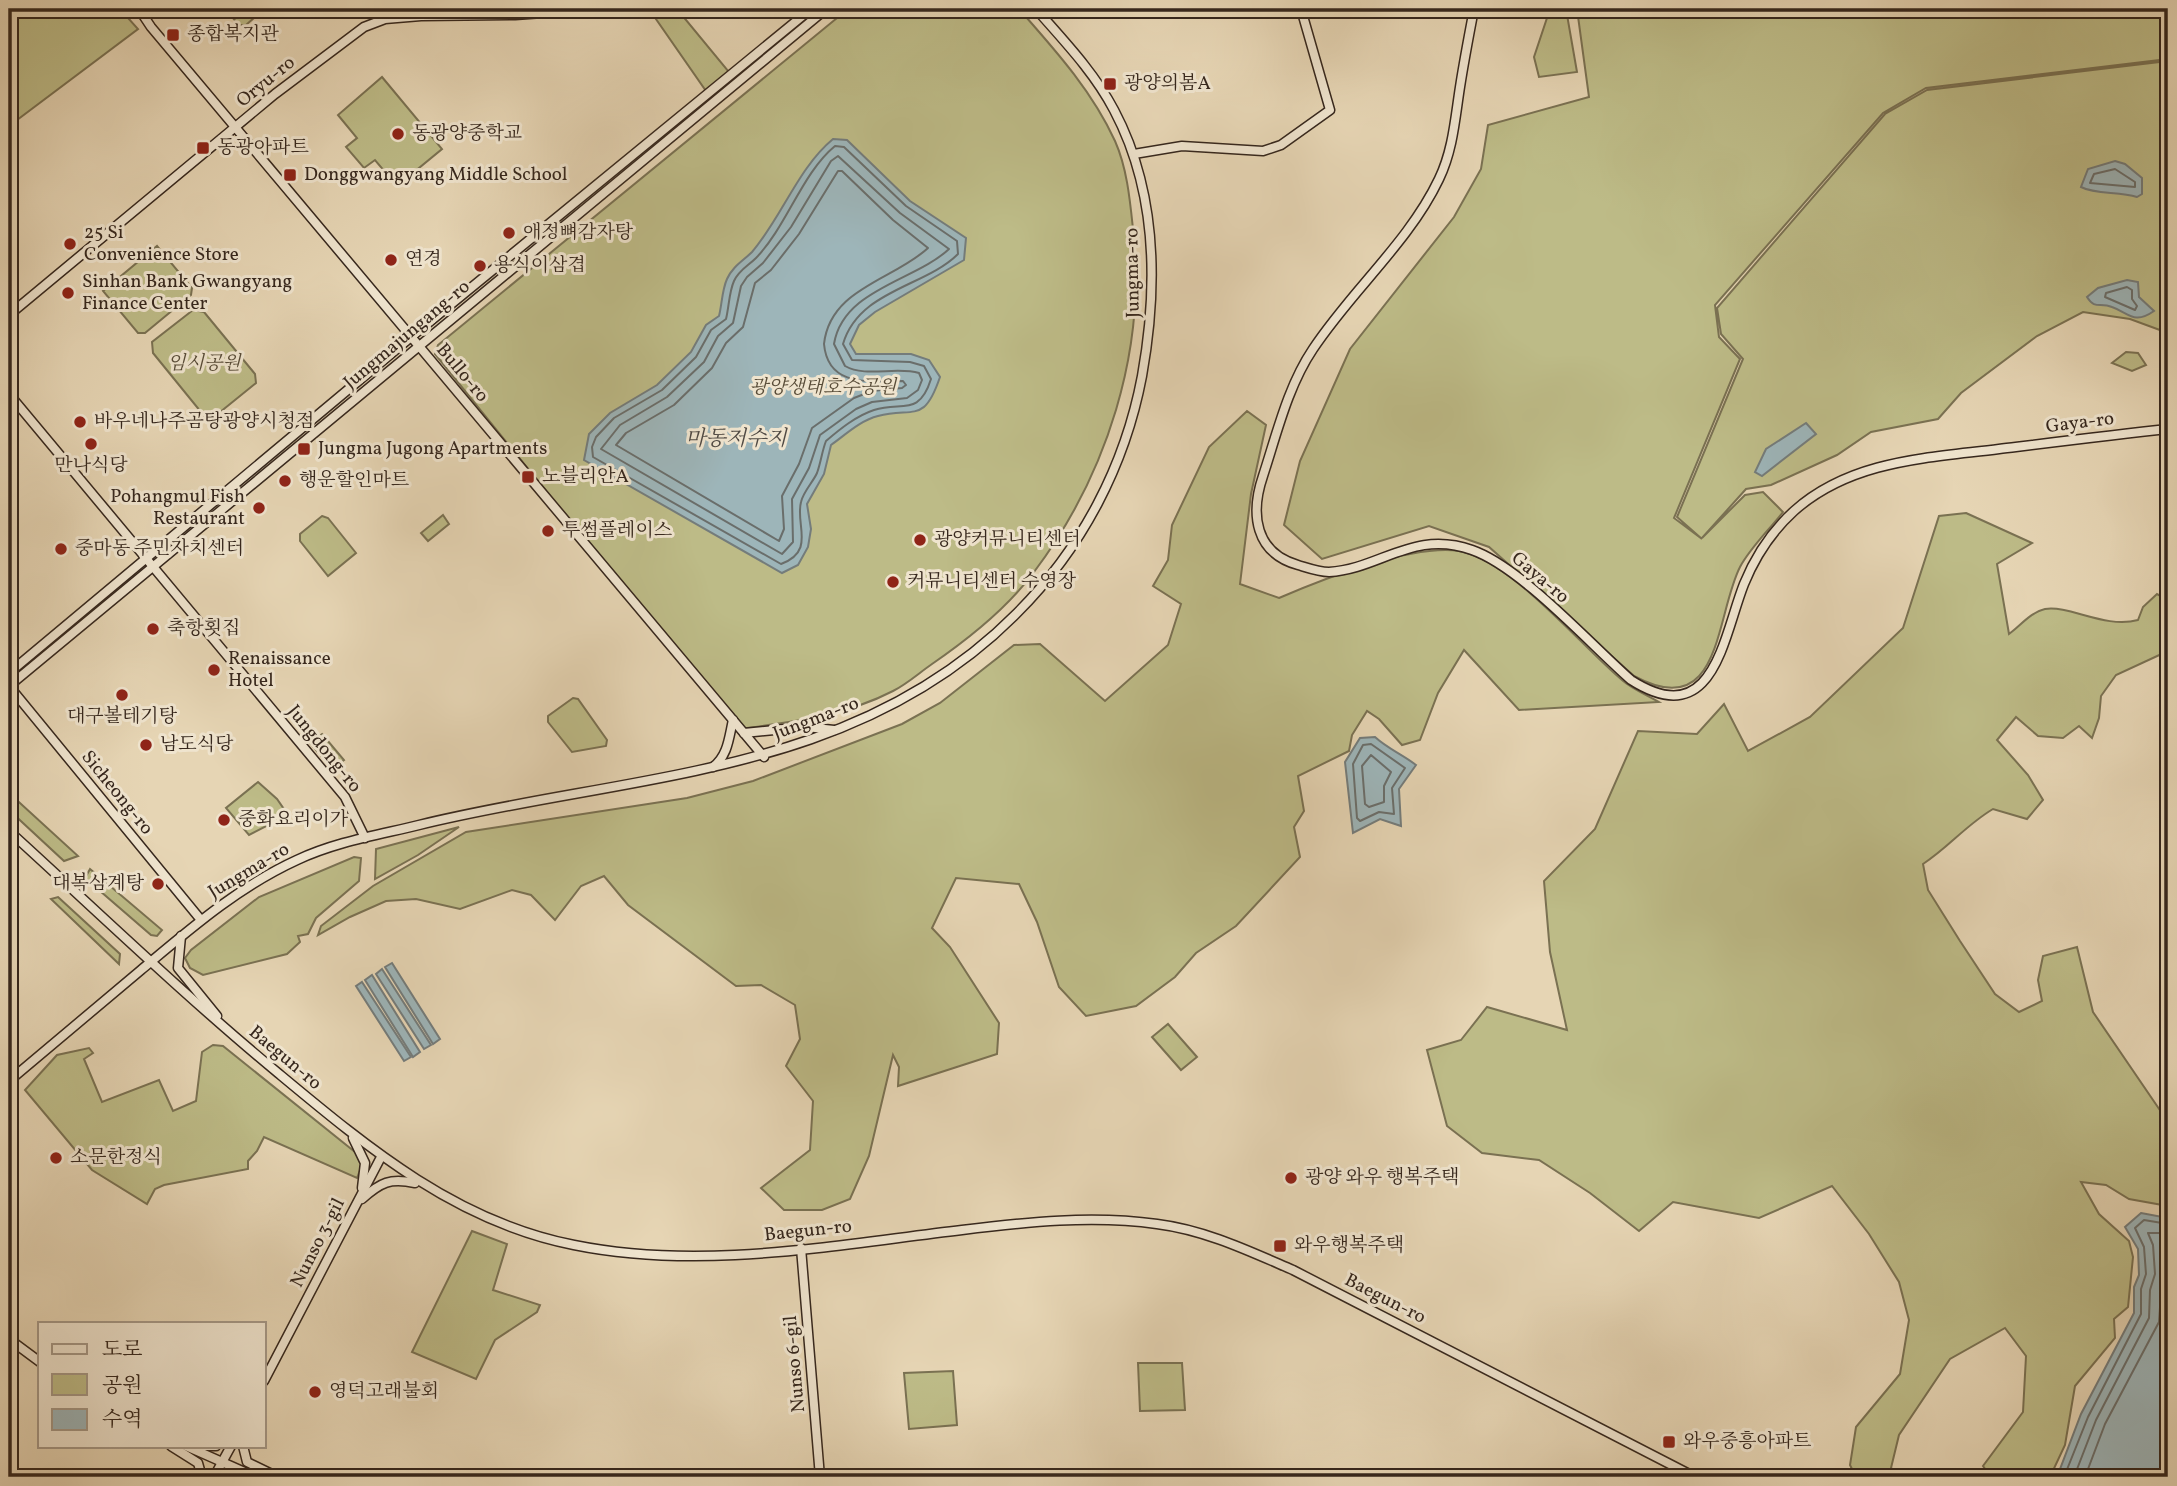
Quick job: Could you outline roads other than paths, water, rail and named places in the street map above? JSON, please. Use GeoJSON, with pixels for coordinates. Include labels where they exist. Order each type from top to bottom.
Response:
{"type":"FeatureCollection","features":[{"type":"Feature","properties":{"kind":"street","name":"Bullo-ro"},"geometry":{"type":"LineString","coordinates":[[139,9],[235,128],[764,757]]}},
{"type":"Feature","properties":{"kind":"street","name":"Oryu-ro"},"geometry":{"type":"LineString","coordinates":[[9,315],[235,128],[364,27],[385,19],[599,9]]}},
{"type":"Feature","properties":{"kind":"street","name":"Jungmajungang-ro"},"geometry":{"type":"LineString","coordinates":[[9,686],[411,337],[811,9]]}},
{"type":"Feature","properties":{"kind":"street","name":"Jungmajungang-ro"},"geometry":{"type":"LineString","coordinates":[[9,674],[418,346],[826,9]]}},
{"type":"Feature","properties":{"kind":"street","name":"Jungma-ro"},"geometry":{"type":"LineString","coordinates":[[9,1081],[201,920],[257,881],[297,860],[365,838],[461,814],[764,757],[838,730],[926,686],[989,642],[1044,587],[1067,558],[1104,494],[1118,460],[1139,391],[1151,328],[1152,260],[1147,207],[1134,154],[1099,86],[1036,9]]}},
{"type":"Feature","properties":{"kind":"street"},"geometry":{"type":"LineString","coordinates":[[1134,154],[1182,146],[1263,151],[1281,145],[1330,110],[1301,9]]}},
{"type":"Feature","properties":{"kind":"street","name":"Gaya-ro"},"geometry":{"type":"LineString","coordinates":[[1474,9],[1450,152],[1440,178],[1409,227],[1314,348],[1295,383],[1257,502],[1259,534],[1264,543],[1280,558],[1330,572],[1422,545],[1448,545],[1472,550],[1510,571],[1631,680],[1647,691],[1671,695],[1693,689],[1715,669],[1744,583],[1762,550],[1782,522],[1832,483],[1871,468],[1914,460],[2168,429]]}},
{"type":"Feature","properties":{"kind":"street","name":"Jungdong-ro"},"geometry":{"type":"LineString","coordinates":[[9,394],[345,797],[365,838]]}},
{"type":"Feature","properties":{"kind":"street","name":"Sicheong-ro"},"geometry":{"type":"LineString","coordinates":[[9,686],[12,696],[201,920]]}},
{"type":"Feature","properties":{"kind":"street"},"geometry":{"type":"LineString","coordinates":[[733,720],[745,734],[806,727],[838,730]]}},
{"type":"Feature","properties":{"kind":"street"},"geometry":{"type":"LineString","coordinates":[[709,769],[720,762],[726,750],[733,720]]}},
{"type":"Feature","properties":{"kind":"street","name":"Baegun-ro"},"geometry":{"type":"LineString","coordinates":[[9,831],[229,1032],[349,1132],[421,1184],[486,1217],[572,1245],[673,1256],[710,1256],[801,1248],[1043,1220],[1100,1220],[1181,1228],[1242,1248],[1293,1270],[1695,1477]]}},
{"type":"Feature","properties":{"kind":"street"},"geometry":{"type":"LineString","coordinates":[[181,936],[178,968],[229,1032]]}},
{"type":"Feature","properties":{"kind":"street"},"geometry":{"type":"LineString","coordinates":[[349,1132],[365,1163],[360,1198],[384,1181],[395,1179],[421,1184]]}},
{"type":"Feature","properties":{"kind":"street","name":"Nunso 3-gil"},"geometry":{"type":"LineString","coordinates":[[266,1377],[381,1157]]}},
{"type":"Feature","properties":{"kind":"street","name":"Nunso 6-gil"},"geometry":{"type":"LineString","coordinates":[[801,1248],[820,1477]]}},
{"type":"Feature","properties":{"kind":"street"},"geometry":{"type":"LineString","coordinates":[[9,1339],[38,1361]]}},
{"type":"Feature","properties":{"kind":"street"},"geometry":{"type":"LineString","coordinates":[[175,1448],[198,1463],[202,1477]]}},
{"type":"Feature","properties":{"kind":"street"},"geometry":{"type":"LineString","coordinates":[[190,1448],[256,1477]]}},
{"type":"Feature","properties":{"kind":"street"},"geometry":{"type":"LineString","coordinates":[[215,1477],[230,1448]]}},
{"type":"Feature","properties":{"kind":"street"},"geometry":{"type":"LineString","coordinates":[[244,1448],[247,1462],[278,1477]]}},
{"type":"Feature","properties":{"kind":"water","name":"마동저수지"},"geometry":{"type":"Polygon","coordinates":[[[833,139],[847,140],[910,201],[966,238],[964,260],[875,312],[859,325],[850,344],[856,354],[911,354],[929,360],[940,377],[929,402],[923,408],[872,418],[831,445],[824,474],[807,504],[811,529],[808,547],[798,565],[782,573],[584,460],[589,434],[610,413],[657,385],[691,352],[706,325],[719,316],[729,274],[763,238],[800,178],[833,139]]]}},
{"type":"Feature","properties":{"kind":"water"},"geometry":{"type":"Polygon","coordinates":[[[2115,161],[2125,164],[2142,178],[2142,194],[2137,197],[2081,187],[2088,169],[2115,161]]]}},
{"type":"Feature","properties":{"kind":"water"},"geometry":{"type":"Polygon","coordinates":[[[2127,280],[2138,282],[2139,297],[2154,311],[2136,317],[2108,306],[2095,305],[2087,297],[2098,288],[2127,280]]]}},
{"type":"Feature","properties":{"kind":"water"},"geometry":{"type":"Polygon","coordinates":[[[1806,423],[1816,434],[1762,476],[1755,472],[1766,449],[1806,423]]]}},
{"type":"Feature","properties":{"kind":"water"},"geometry":{"type":"Polygon","coordinates":[[[1375,737],[1416,765],[1399,789],[1401,826],[1380,819],[1353,833],[1345,762],[1360,738],[1375,737]]]}},
{"type":"Feature","properties":{"kind":"water"},"geometry":{"type":"Polygon","coordinates":[[[392,963],[440,1039],[433,1044],[385,967],[392,963]]]}},
{"type":"Feature","properties":{"kind":"water"},"geometry":{"type":"Polygon","coordinates":[[[382,969],[431,1045],[424,1049],[376,974],[382,969]]]}},
{"type":"Feature","properties":{"kind":"water"},"geometry":{"type":"Polygon","coordinates":[[[372,975],[420,1052],[413,1057],[365,980],[372,975]]]}},
{"type":"Feature","properties":{"kind":"water"},"geometry":{"type":"Polygon","coordinates":[[[362,982],[411,1057],[404,1061],[356,986],[362,982]]]}},
{"type":"Feature","properties":{"kind":"water"},"geometry":{"type":"Polygon","coordinates":[[[2141,1213],[2168,1218],[2168,1477],[2057,1477],[2081,1414],[2134,1313],[2134,1287],[2139,1275],[2138,1249],[2125,1227],[2141,1213]]]}},
{"type":"Feature","properties":{"kind":"place","name":"종합복지관"},"geometry":{"type":"Point","coordinates":[173,35]}},
{"type":"Feature","properties":{"kind":"place","name":"광양의봄A"},"geometry":{"type":"Point","coordinates":[1110,84]}},
{"type":"Feature","properties":{"kind":"place","name":"동광양중학교"},"geometry":{"type":"Point","coordinates":[398,134]}},
{"type":"Feature","properties":{"kind":"place","name":"동광아파트"},"geometry":{"type":"Point","coordinates":[203,148]}},
{"type":"Feature","properties":{"kind":"place","name":"Donggwangyang Middle School"},"geometry":{"type":"Point","coordinates":[290,175]}},
{"type":"Feature","properties":{"kind":"place","name":"애정뼈감자탕"},"geometry":{"type":"Point","coordinates":[509,233]}},
{"type":"Feature","properties":{"kind":"place","name":"25 Si Convenience Store"},"geometry":{"type":"Point","coordinates":[70,244]}},
{"type":"Feature","properties":{"kind":"place","name":"연경"},"geometry":{"type":"Point","coordinates":[391,260]}},
{"type":"Feature","properties":{"kind":"place","name":"용식이삼겹"},"geometry":{"type":"Point","coordinates":[480,266]}},
{"type":"Feature","properties":{"kind":"place","name":"Sinhan Bank Gwangyang Finance Center"},"geometry":{"type":"Point","coordinates":[68,293]}},
{"type":"Feature","properties":{"kind":"place","name":"바우네나주곰탕광양시청점"},"geometry":{"type":"Point","coordinates":[80,422]}},
{"type":"Feature","properties":{"kind":"place","name":"만나식당"},"geometry":{"type":"Point","coordinates":[91,444]}},
{"type":"Feature","properties":{"kind":"place","name":"Jungma Jugong Apartments"},"geometry":{"type":"Point","coordinates":[304,449]}},
{"type":"Feature","properties":{"kind":"place","name":"노블리안A"},"geometry":{"type":"Point","coordinates":[528,477]}},
{"type":"Feature","properties":{"kind":"place","name":"행운할인마트"},"geometry":{"type":"Point","coordinates":[285,481]}},
{"type":"Feature","properties":{"kind":"place","name":"Pohangmul Fish Restaurant"},"geometry":{"type":"Point","coordinates":[259,508]}},
{"type":"Feature","properties":{"kind":"place","name":"투썸플레이스"},"geometry":{"type":"Point","coordinates":[548,531]}},
{"type":"Feature","properties":{"kind":"place","name":"광양커뮤니티센터"},"geometry":{"type":"Point","coordinates":[920,540]}},
{"type":"Feature","properties":{"kind":"place","name":"중마동 주민자치센터"},"geometry":{"type":"Point","coordinates":[61,549]}},
{"type":"Feature","properties":{"kind":"place","name":"커뮤니티센터 수영장"},"geometry":{"type":"Point","coordinates":[893,582]}},
{"type":"Feature","properties":{"kind":"place","name":"축항횟집"},"geometry":{"type":"Point","coordinates":[153,629]}},
{"type":"Feature","properties":{"kind":"place","name":"Renaissance Hotel"},"geometry":{"type":"Point","coordinates":[214,670]}},
{"type":"Feature","properties":{"kind":"place","name":"대구볼테기탕"},"geometry":{"type":"Point","coordinates":[122,695]}},
{"type":"Feature","properties":{"kind":"place","name":"남도식당"},"geometry":{"type":"Point","coordinates":[146,745]}},
{"type":"Feature","properties":{"kind":"place","name":"중화요리이가"},"geometry":{"type":"Point","coordinates":[224,820]}},
{"type":"Feature","properties":{"kind":"place","name":"대복삼계탕"},"geometry":{"type":"Point","coordinates":[158,884]}},
{"type":"Feature","properties":{"kind":"place","name":"소문한정식"},"geometry":{"type":"Point","coordinates":[56,1158]}},
{"type":"Feature","properties":{"kind":"place","name":"광양 와우 행복주택"},"geometry":{"type":"Point","coordinates":[1291,1178]}},
{"type":"Feature","properties":{"kind":"place","name":"와우행복주택"},"geometry":{"type":"Point","coordinates":[1280,1246]}},
{"type":"Feature","properties":{"kind":"place","name":"영덕고래불회"},"geometry":{"type":"Point","coordinates":[315,1392]}},
{"type":"Feature","properties":{"kind":"place","name":"와우중흥아파트"},"geometry":{"type":"Point","coordinates":[1669,1442]}},
{"type":"Feature","properties":{"kind":"park label","name":"임시공원"},"geometry":{"type":"Point","coordinates":[204,364]}},
{"type":"Feature","properties":{"kind":"park label","name":"광양생태호수공원"},"geometry":{"type":"Point","coordinates":[823,388]}}]}
